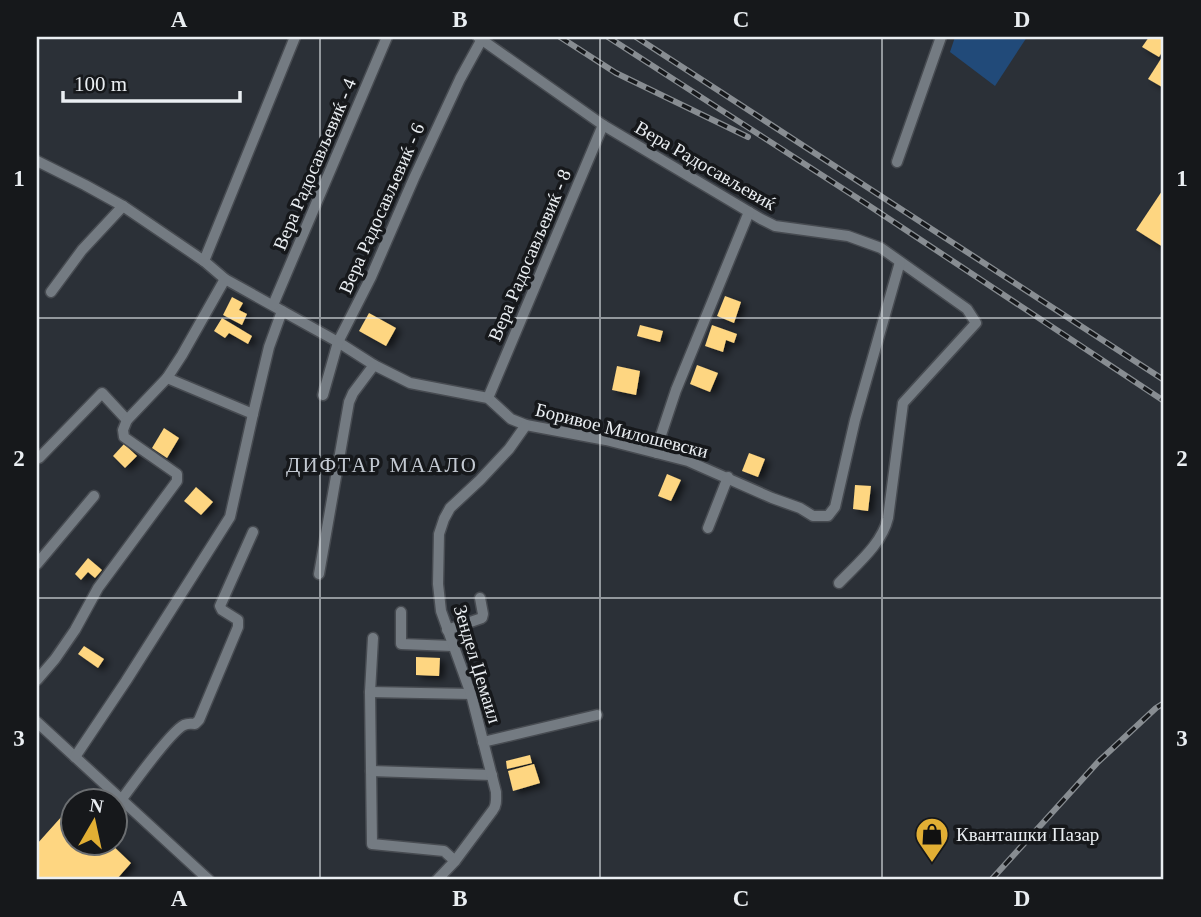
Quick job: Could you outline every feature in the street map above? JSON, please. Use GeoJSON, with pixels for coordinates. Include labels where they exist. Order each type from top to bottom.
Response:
{"type":"FeatureCollection","features":[{"type":"Feature","properties":{"kind":"street"},"geometry":{"type":"LineString","coordinates":[[204,261],[295,37]]}},
{"type":"Feature","properties":{"kind":"street","name":"Вера Радосављевиќ - 4"},"geometry":{"type":"LineString","coordinates":[[75,757],[127,681],[230,516],[278,308],[387,37]]}},
{"type":"Feature","properties":{"kind":"street"},"geometry":{"type":"LineString","coordinates":[[897,162],[941,37]]}},
{"type":"Feature","properties":{"kind":"street","name":"Вера Радосављевиќ"},"geometry":{"type":"LineString","coordinates":[[480,38],[603,125],[749,212],[775,226],[848,236],[881,248],[967,309],[976,323],[903,403],[886,529],[839,583]]}},
{"type":"Feature","properties":{"kind":"street","name":"Вера Радосављевиќ - 6"},"geometry":{"type":"LineString","coordinates":[[323,395],[338,342],[371,277],[480,38]]}},
{"type":"Feature","properties":{"kind":"street","name":"Вера Радосављевиќ - 8"},"geometry":{"type":"LineString","coordinates":[[488,398],[603,125]]}},
{"type":"Feature","properties":{"kind":"street","name":"Боривое Милошевски"},"geometry":{"type":"LineString","coordinates":[[37,161],[123,206],[204,261],[225,279],[410,383],[488,398],[511,419],[526,425],[606,440],[688,461],[813,516],[828,516],[832,512],[900,262]]}},
{"type":"Feature","properties":{"kind":"street"},"geometry":{"type":"LineString","coordinates":[[51,292],[82,250],[123,206]]}},
{"type":"Feature","properties":{"kind":"street"},"geometry":{"type":"LineString","coordinates":[[657,453],[676,390],[749,212]]}},
{"type":"Feature","properties":{"kind":"street"},"geometry":{"type":"LineString","coordinates":[[37,680],[62,649],[97,588],[177,481],[177,474],[124,437],[123,430],[127,421],[167,378],[225,279]]}},
{"type":"Feature","properties":{"kind":"street"},"geometry":{"type":"LineString","coordinates":[[319,574],[349,402],[374,365]]}},
{"type":"Feature","properties":{"kind":"street"},"geometry":{"type":"LineString","coordinates":[[167,378],[253,414]]}},
{"type":"Feature","properties":{"kind":"street"},"geometry":{"type":"LineString","coordinates":[[39,458],[102,393],[127,421]]}},
{"type":"Feature","properties":{"kind":"street","name":"Зендел Џемаил"},"geometry":{"type":"LineString","coordinates":[[437,880],[496,806],[496,792],[471,694],[441,611],[438,584],[439,534],[450,508],[509,449],[526,425]]}},
{"type":"Feature","properties":{"kind":"street"},"geometry":{"type":"LineString","coordinates":[[708,528],[728,477]]}},
{"type":"Feature","properties":{"kind":"street"},"geometry":{"type":"LineString","coordinates":[[37,564],[94,496]]}},
{"type":"Feature","properties":{"kind":"street"},"geometry":{"type":"LineString","coordinates":[[130,789],[181,726],[195,724],[199,720],[238,626],[238,620],[222,611],[220,606],[253,532]]}},
{"type":"Feature","properties":{"kind":"street"},"geometry":{"type":"LineString","coordinates":[[447,630],[482,618],[480,598]]}},
{"type":"Feature","properties":{"kind":"street"},"geometry":{"type":"LineString","coordinates":[[401,612],[401,643],[453,646]]}},
{"type":"Feature","properties":{"kind":"street"},"geometry":{"type":"LineString","coordinates":[[373,638],[370,692],[372,844],[444,850],[454,861]]}},
{"type":"Feature","properties":{"kind":"street"},"geometry":{"type":"LineString","coordinates":[[370,692],[471,694]]}},
{"type":"Feature","properties":{"kind":"street"},"geometry":{"type":"LineString","coordinates":[[483,742],[597,715]]}},
{"type":"Feature","properties":{"kind":"street"},"geometry":{"type":"LineString","coordinates":[[37,722],[110,788]]}},
{"type":"Feature","properties":{"kind":"street"},"geometry":{"type":"LineString","coordinates":[[371,771],[492,775]]}},
{"type":"Feature","properties":{"kind":"street"},"geometry":{"type":"LineString","coordinates":[[130,806],[209,880]]}},
{"type":"Feature","properties":{"kind":"shaded area"},"geometry":{"type":"Polygon","coordinates":[[[955,37],[1027,37],[995,86],[950,52],[955,37]]]}},
{"type":"Feature","properties":{"kind":"building"},"geometry":{"type":"Polygon","coordinates":[[[1149,37],[1164,37],[1164,49],[1159,57],[1142,47],[1149,37]]]}},
{"type":"Feature","properties":{"kind":"building"},"geometry":{"type":"Polygon","coordinates":[[[1164,54],[1164,83],[1162,87],[1148,79],[1164,54]]]}},
{"type":"Feature","properties":{"kind":"building"},"geometry":{"type":"Polygon","coordinates":[[[1164,188],[1164,245],[1163,247],[1136,230],[1164,188]]]}},
{"type":"Feature","properties":{"kind":"building"},"geometry":{"type":"Polygon","coordinates":[[[725,296],[741,302],[734,323],[717,316],[725,296]]]}},
{"type":"Feature","properties":{"kind":"building"},"geometry":{"type":"Polygon","coordinates":[[[232,297],[243,303],[239,310],[247,314],[242,325],[223,315],[232,297]]]}},
{"type":"Feature","properties":{"kind":"building"},"geometry":{"type":"Polygon","coordinates":[[[369,313],[396,328],[386,346],[359,331],[369,313]]]}},
{"type":"Feature","properties":{"kind":"building"},"geometry":{"type":"Polygon","coordinates":[[[222,318],[252,336],[248,344],[229,333],[225,338],[214,331],[222,318]]]}},
{"type":"Feature","properties":{"kind":"building"},"geometry":{"type":"Polygon","coordinates":[[[640,325],[663,331],[660,342],[637,336],[640,325]]]}},
{"type":"Feature","properties":{"kind":"building"},"geometry":{"type":"Polygon","coordinates":[[[712,325],[737,334],[734,343],[726,340],[723,352],[705,346],[712,325]]]}},
{"type":"Feature","properties":{"kind":"building"},"geometry":{"type":"Polygon","coordinates":[[[697,365],[718,373],[710,392],[690,384],[697,365]]]}},
{"type":"Feature","properties":{"kind":"building"},"geometry":{"type":"Polygon","coordinates":[[[617,366],[640,371],[636,395],[612,390],[617,366]]]}},
{"type":"Feature","properties":{"kind":"building"},"geometry":{"type":"Polygon","coordinates":[[[164,428],[179,438],[167,458],[152,448],[164,428]]]}},
{"type":"Feature","properties":{"kind":"building"},"geometry":{"type":"Polygon","coordinates":[[[124,444],[137,456],[125,468],[113,456],[124,444]]]}},
{"type":"Feature","properties":{"kind":"building"},"geometry":{"type":"Polygon","coordinates":[[[749,453],[765,459],[758,477],[742,471],[749,453]]]}},
{"type":"Feature","properties":{"kind":"building"},"geometry":{"type":"Polygon","coordinates":[[[667,474],[681,480],[671,501],[658,496],[667,474]]]}},
{"type":"Feature","properties":{"kind":"building"},"geometry":{"type":"Polygon","coordinates":[[[855,485],[871,486],[868,511],[853,509],[855,485]]]}},
{"type":"Feature","properties":{"kind":"building"},"geometry":{"type":"Polygon","coordinates":[[[196,487],[213,502],[201,515],[184,501],[196,487]]]}},
{"type":"Feature","properties":{"kind":"building"},"geometry":{"type":"Polygon","coordinates":[[[88,558],[102,570],[95,578],[88,572],[81,580],[75,574],[88,558]]]}},
{"type":"Feature","properties":{"kind":"building"},"geometry":{"type":"Polygon","coordinates":[[[84,646],[104,659],[98,668],[78,654],[84,646]]]}},
{"type":"Feature","properties":{"kind":"building"},"geometry":{"type":"Polygon","coordinates":[[[416,657],[440,658],[439,676],[416,675],[416,657]]]}},
{"type":"Feature","properties":{"kind":"building"},"geometry":{"type":"Polygon","coordinates":[[[530,755],[532,763],[507,769],[506,761],[530,755]]]}},
{"type":"Feature","properties":{"kind":"building"},"geometry":{"type":"Polygon","coordinates":[[[534,764],[540,783],[513,791],[508,771],[534,764]]]}},
{"type":"Feature","properties":{"kind":"building"},"geometry":{"type":"Polygon","coordinates":[[[60,818],[60,858],[126,858],[131,863],[116,880],[37,880],[37,844],[60,818]]]}},
{"type":"Feature","properties":{"kind":"railway"},"geometry":{"type":"LineString","coordinates":[[560,37],[616,73],[748,137]]}},
{"type":"Feature","properties":{"kind":"railway"},"geometry":{"type":"LineString","coordinates":[[608,37],[1164,401]]}},
{"type":"Feature","properties":{"kind":"railway"},"geometry":{"type":"LineString","coordinates":[[636,37],[1164,380]]}},
{"type":"Feature","properties":{"kind":"railway"},"geometry":{"type":"LineString","coordinates":[[991,880],[1098,762],[1164,703]]}},
{"type":"Feature","properties":{"kind":"place","name":"Кванташки Пазар"},"geometry":{"type":"Point","coordinates":[932,864]}},
{"type":"Feature","properties":{"kind":"district","name":"ДИФТАР МААЛО"},"geometry":{"type":"Point","coordinates":[382,465]}}]}
